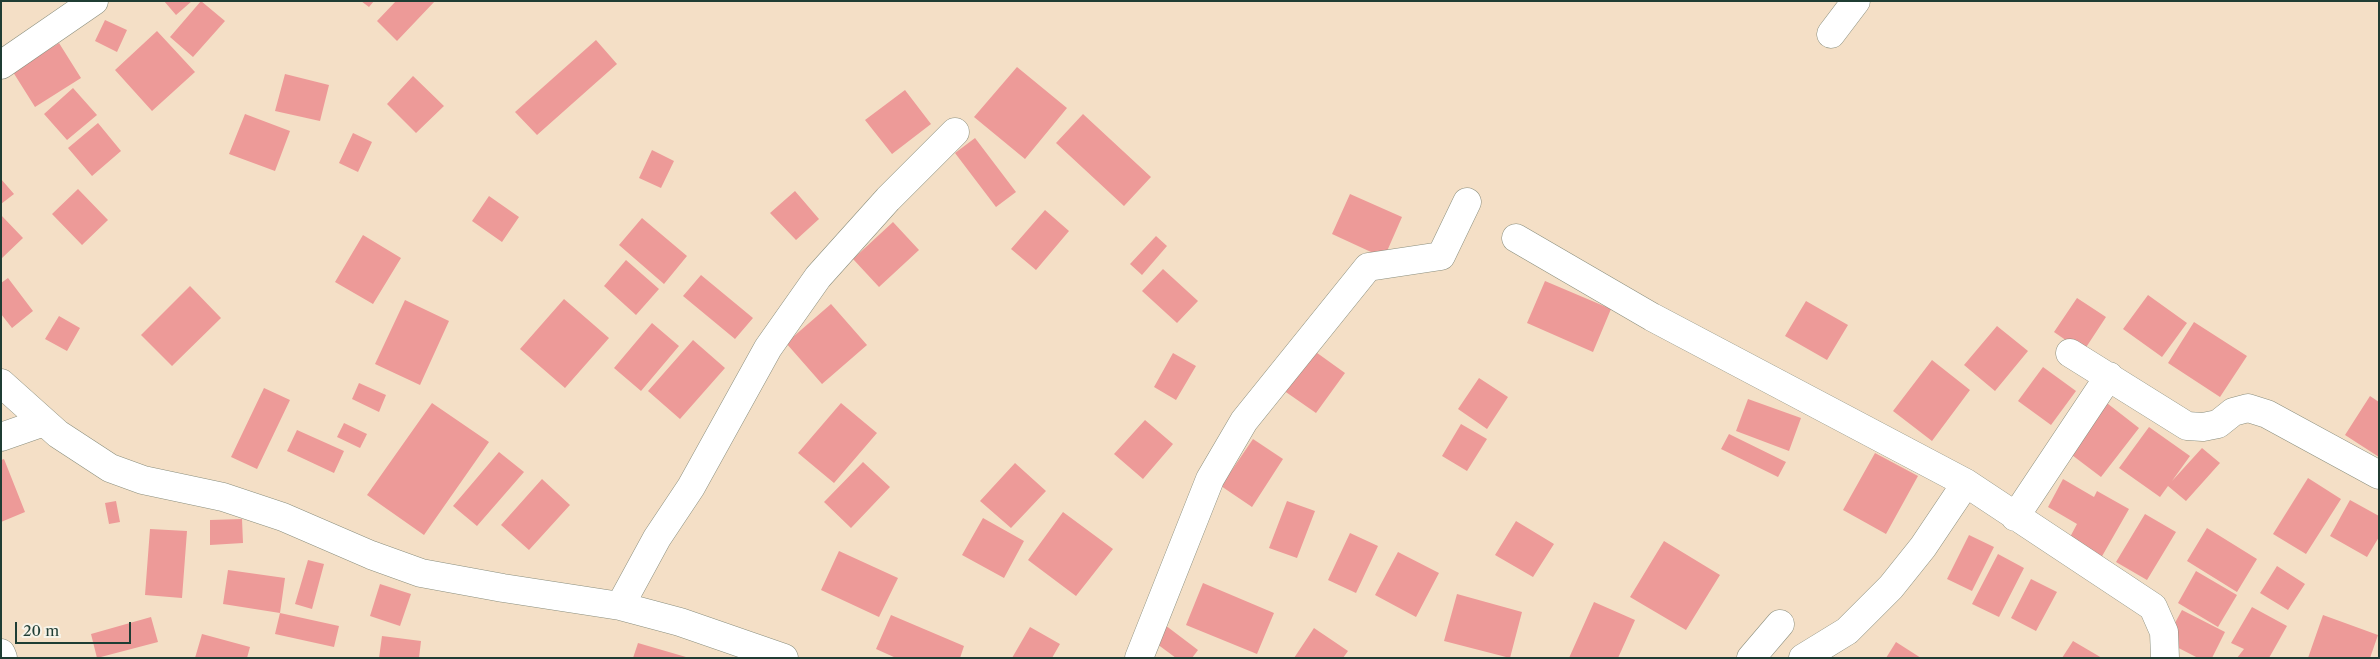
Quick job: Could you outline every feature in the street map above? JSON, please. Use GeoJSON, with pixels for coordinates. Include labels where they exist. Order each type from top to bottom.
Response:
{"type":"FeatureCollection","features":[{"type":"Feature","properties":{"kind":"street"},"geometry":{"type":"LineString","coordinates":[[1,65],[94,1]]}},
{"type":"Feature","properties":{"kind":"street"},"geometry":{"type":"LineString","coordinates":[[1831,34],[1856,1]]}},
{"type":"Feature","properties":{"kind":"street"},"geometry":{"type":"LineString","coordinates":[[620,606],[657,538],[691,487],[768,348],[818,276],[888,199],[955,132]]}},
{"type":"Feature","properties":{"kind":"street"},"geometry":{"type":"LineString","coordinates":[[1139,658],[1210,478],[1244,421],[1368,268],[1440,256],[1467,202]]}},
{"type":"Feature","properties":{"kind":"street"},"geometry":{"type":"LineString","coordinates":[[1516,238],[1652,317],[1966,484],[2153,607],[2164,632],[2165,658]]}},
{"type":"Feature","properties":{"kind":"street"},"geometry":{"type":"LineString","coordinates":[[2070,353],[2187,426],[2203,427],[2218,424],[2233,412],[2248,408],[2267,414],[2379,475]]}},
{"type":"Feature","properties":{"kind":"street"},"geometry":{"type":"LineString","coordinates":[[2015,517],[2109,376]]}},
{"type":"Feature","properties":{"kind":"street"},"geometry":{"type":"LineString","coordinates":[[1,383],[44,422],[110,468],[143,480],[223,497],[283,518],[371,555],[421,572],[502,588],[620,606],[680,622],[784,658]]}},
{"type":"Feature","properties":{"kind":"street"},"geometry":{"type":"LineString","coordinates":[[1,437],[44,422]]}},
{"type":"Feature","properties":{"kind":"street"},"geometry":{"type":"LineString","coordinates":[[1802,658],[1846,631],[1891,587],[1923,547],[1966,484]]}},
{"type":"Feature","properties":{"kind":"street"},"geometry":{"type":"LineString","coordinates":[[1751,658],[1780,624]]}},
{"type":"Feature","properties":{"kind":"street"},"geometry":{"type":"LineString","coordinates":[[1,653],[3,658]]}},
{"type":"Feature","properties":{"kind":"building"},"geometry":{"type":"Polygon","coordinates":[[[164,1],[192,1],[176,15],[164,1]]]}},
{"type":"Feature","properties":{"kind":"building"},"geometry":{"type":"Polygon","coordinates":[[[201,1],[225,21],[193,57],[170,37],[201,1]]]}},
{"type":"Feature","properties":{"kind":"building"},"geometry":{"type":"Polygon","coordinates":[[[361,1],[374,1],[369,7],[361,1]]]}},
{"type":"Feature","properties":{"kind":"building"},"geometry":{"type":"Polygon","coordinates":[[[396,1],[435,1],[397,41],[377,21],[396,1]]]}},
{"type":"Feature","properties":{"kind":"building"},"geometry":{"type":"Polygon","coordinates":[[[105,20],[127,30],[117,52],[95,41],[105,20]]]}},
{"type":"Feature","properties":{"kind":"building"},"geometry":{"type":"Polygon","coordinates":[[[157,31],[195,72],[152,111],[115,70],[157,31]]]}},
{"type":"Feature","properties":{"kind":"building"},"geometry":{"type":"Polygon","coordinates":[[[596,40],[617,64],[537,135],[515,112],[596,40]]]}},
{"type":"Feature","properties":{"kind":"building"},"geometry":{"type":"Polygon","coordinates":[[[59,43],[81,78],[35,107],[13,72],[59,43]]]}},
{"type":"Feature","properties":{"kind":"building"},"geometry":{"type":"Polygon","coordinates":[[[1017,67],[1067,108],[1025,159],[974,117],[1017,67]]]}},
{"type":"Feature","properties":{"kind":"building"},"geometry":{"type":"Polygon","coordinates":[[[285,74],[329,85],[320,121],[275,111],[285,74]]]}},
{"type":"Feature","properties":{"kind":"building"},"geometry":{"type":"Polygon","coordinates":[[[413,76],[444,106],[416,133],[387,104],[413,76]]]}},
{"type":"Feature","properties":{"kind":"building"},"geometry":{"type":"Polygon","coordinates":[[[73,88],[97,115],[67,140],[44,114],[73,88]]]}},
{"type":"Feature","properties":{"kind":"building"},"geometry":{"type":"Polygon","coordinates":[[[905,90],[931,124],[892,154],[865,120],[905,90]]]}},
{"type":"Feature","properties":{"kind":"building"},"geometry":{"type":"Polygon","coordinates":[[[245,114],[290,131],[275,171],[229,154],[245,114]]]}},
{"type":"Feature","properties":{"kind":"building"},"geometry":{"type":"Polygon","coordinates":[[[1083,114],[1151,177],[1124,206],[1056,143],[1083,114]]]}},
{"type":"Feature","properties":{"kind":"building"},"geometry":{"type":"Polygon","coordinates":[[[98,123],[121,151],[92,176],[68,148],[98,123]]]}},
{"type":"Feature","properties":{"kind":"building"},"geometry":{"type":"Polygon","coordinates":[[[353,133],[372,142],[358,172],[339,163],[353,133]]]}},
{"type":"Feature","properties":{"kind":"building"},"geometry":{"type":"Polygon","coordinates":[[[975,138],[1016,192],[996,207],[955,153],[975,138]]]}},
{"type":"Feature","properties":{"kind":"building"},"geometry":{"type":"Polygon","coordinates":[[[652,150],[674,161],[661,188],[639,178],[652,150]]]}},
{"type":"Feature","properties":{"kind":"building"},"geometry":{"type":"Polygon","coordinates":[[[1,179],[14,194],[1,204],[1,179]]]}},
{"type":"Feature","properties":{"kind":"building"},"geometry":{"type":"Polygon","coordinates":[[[78,189],[108,220],[82,245],[52,214],[78,189]]]}},
{"type":"Feature","properties":{"kind":"building"},"geometry":{"type":"Polygon","coordinates":[[[795,191],[819,219],[796,240],[770,213],[795,191]]]}},
{"type":"Feature","properties":{"kind":"building"},"geometry":{"type":"Polygon","coordinates":[[[1350,194],[1402,217],[1384,258],[1332,234],[1350,194]]]}},
{"type":"Feature","properties":{"kind":"building"},"geometry":{"type":"Polygon","coordinates":[[[489,196],[519,217],[502,242],[472,221],[489,196]]]}},
{"type":"Feature","properties":{"kind":"building"},"geometry":{"type":"Polygon","coordinates":[[[1045,210],[1069,231],[1036,270],[1011,249],[1045,210]]]}},
{"type":"Feature","properties":{"kind":"building"},"geometry":{"type":"Polygon","coordinates":[[[1,215],[23,238],[1,259],[1,215]]]}},
{"type":"Feature","properties":{"kind":"building"},"geometry":{"type":"Polygon","coordinates":[[[642,218],[687,256],[664,284],[619,245],[642,218]]]}},
{"type":"Feature","properties":{"kind":"building"},"geometry":{"type":"Polygon","coordinates":[[[893,222],[919,250],[879,287],[853,259],[893,222]]]}},
{"type":"Feature","properties":{"kind":"building"},"geometry":{"type":"Polygon","coordinates":[[[363,235],[401,258],[373,304],[335,282],[363,235]]]}},
{"type":"Feature","properties":{"kind":"building"},"geometry":{"type":"Polygon","coordinates":[[[1156,236],[1167,246],[1142,275],[1130,264],[1156,236]]]}},
{"type":"Feature","properties":{"kind":"building"},"geometry":{"type":"Polygon","coordinates":[[[626,260],[659,289],[636,315],[604,286],[626,260]]]}},
{"type":"Feature","properties":{"kind":"building"},"geometry":{"type":"Polygon","coordinates":[[[1163,269],[1198,301],[1177,323],[1142,291],[1163,269]]]}},
{"type":"Feature","properties":{"kind":"building"},"geometry":{"type":"Polygon","coordinates":[[[701,275],[753,318],[735,339],[683,296],[701,275]]]}},
{"type":"Feature","properties":{"kind":"building"},"geometry":{"type":"Polygon","coordinates":[[[8,278],[33,311],[12,328],[1,314],[1,283],[8,278]]]}},
{"type":"Feature","properties":{"kind":"building"},"geometry":{"type":"Polygon","coordinates":[[[1545,281],[1611,309],[1593,352],[1527,323],[1545,281]]]}},
{"type":"Feature","properties":{"kind":"building"},"geometry":{"type":"Polygon","coordinates":[[[190,286],[221,318],[172,366],[141,335],[190,286]]]}},
{"type":"Feature","properties":{"kind":"building"},"geometry":{"type":"Polygon","coordinates":[[[2148,295],[2187,323],[2162,357],[2123,329],[2148,295]]]}},
{"type":"Feature","properties":{"kind":"building"},"geometry":{"type":"Polygon","coordinates":[[[2077,298],[2106,317],[2083,352],[2054,332],[2077,298]]]}},
{"type":"Feature","properties":{"kind":"building"},"geometry":{"type":"Polygon","coordinates":[[[564,299],[609,338],[565,388],[520,349],[564,299]]]}},
{"type":"Feature","properties":{"kind":"building"},"geometry":{"type":"Polygon","coordinates":[[[405,300],[449,321],[420,385],[375,364],[405,300]]]}},
{"type":"Feature","properties":{"kind":"building"},"geometry":{"type":"Polygon","coordinates":[[[1806,301],[1848,325],[1827,360],[1785,336],[1806,301]]]}},
{"type":"Feature","properties":{"kind":"building"},"geometry":{"type":"Polygon","coordinates":[[[831,304],[867,345],[822,384],[786,343],[831,304]]]}},
{"type":"Feature","properties":{"kind":"building"},"geometry":{"type":"Polygon","coordinates":[[[59,316],[80,328],[67,351],[45,339],[59,316]]]}},
{"type":"Feature","properties":{"kind":"building"},"geometry":{"type":"Polygon","coordinates":[[[2194,322],[2247,356],[2220,397],[2168,363],[2194,322]]]}},
{"type":"Feature","properties":{"kind":"building"},"geometry":{"type":"Polygon","coordinates":[[[652,323],[679,346],[641,391],[614,368],[652,323]]]}},
{"type":"Feature","properties":{"kind":"building"},"geometry":{"type":"Polygon","coordinates":[[[1997,326],[2028,351],[1995,391],[1964,365],[1997,326]]]}},
{"type":"Feature","properties":{"kind":"building"},"geometry":{"type":"Polygon","coordinates":[[[693,340],[725,368],[680,419],[648,391],[693,340]]]}},
{"type":"Feature","properties":{"kind":"building"},"geometry":{"type":"Polygon","coordinates":[[[1313,350],[1345,373],[1316,413],[1283,390],[1313,350]]]}},
{"type":"Feature","properties":{"kind":"building"},"geometry":{"type":"Polygon","coordinates":[[[1173,353],[1196,366],[1176,400],[1154,387],[1173,353]]]}},
{"type":"Feature","properties":{"kind":"building"},"geometry":{"type":"Polygon","coordinates":[[[1932,360],[1970,390],[1932,441],[1893,411],[1932,360]]]}},
{"type":"Feature","properties":{"kind":"building"},"geometry":{"type":"Polygon","coordinates":[[[2043,367],[2076,391],[2051,425],[2018,401],[2043,367]]]}},
{"type":"Feature","properties":{"kind":"building"},"geometry":{"type":"Polygon","coordinates":[[[1479,378],[1508,397],[1487,429],[1458,409],[1479,378]]]}},
{"type":"Feature","properties":{"kind":"building"},"geometry":{"type":"Polygon","coordinates":[[[359,383],[386,395],[379,412],[352,399],[359,383]]]}},
{"type":"Feature","properties":{"kind":"building"},"geometry":{"type":"Polygon","coordinates":[[[264,388],[290,400],[257,469],[231,457],[264,388]]]}},
{"type":"Feature","properties":{"kind":"building"},"geometry":{"type":"Polygon","coordinates":[[[2370,396],[2379,402],[2379,457],[2345,435],[2370,396]]]}},
{"type":"Feature","properties":{"kind":"building"},"geometry":{"type":"Polygon","coordinates":[[[1748,399],[1801,418],[1789,451],[1736,431],[1748,399]]]}},
{"type":"Feature","properties":{"kind":"building"},"geometry":{"type":"Polygon","coordinates":[[[2103,400],[2139,428],[2101,477],[2064,449],[2103,400]]]}},
{"type":"Feature","properties":{"kind":"building"},"geometry":{"type":"Polygon","coordinates":[[[432,403],[489,442],[424,535],[367,495],[432,403]]]}},
{"type":"Feature","properties":{"kind":"building"},"geometry":{"type":"Polygon","coordinates":[[[841,403],[877,433],[834,483],[798,453],[841,403]]]}},
{"type":"Feature","properties":{"kind":"building"},"geometry":{"type":"Polygon","coordinates":[[[1145,420],[1173,444],[1143,479],[1114,454],[1145,420]]]}},
{"type":"Feature","properties":{"kind":"building"},"geometry":{"type":"Polygon","coordinates":[[[344,423],[367,434],[360,448],[337,437],[344,423]]]}},
{"type":"Feature","properties":{"kind":"building"},"geometry":{"type":"Polygon","coordinates":[[[1461,424],[1487,439],[1467,471],[1442,456],[1461,424]]]}},
{"type":"Feature","properties":{"kind":"building"},"geometry":{"type":"Polygon","coordinates":[[[2149,427],[2190,456],[2172,481],[2202,448],[2220,463],[2186,501],[2168,486],[2160,497],[2119,468],[2149,427]]]}},
{"type":"Feature","properties":{"kind":"building"},"geometry":{"type":"Polygon","coordinates":[[[297,430],[344,451],[334,473],[287,451],[297,430]]]}},
{"type":"Feature","properties":{"kind":"building"},"geometry":{"type":"Polygon","coordinates":[[[1729,434],[1786,462],[1778,477],[1721,449],[1729,434]]]}},
{"type":"Feature","properties":{"kind":"building"},"geometry":{"type":"Polygon","coordinates":[[[1253,439],[1283,459],[1252,507],[1221,486],[1253,439]]]}},
{"type":"Feature","properties":{"kind":"building"},"geometry":{"type":"Polygon","coordinates":[[[499,452],[524,472],[477,526],[453,506],[499,452]]]}},
{"type":"Feature","properties":{"kind":"building"},"geometry":{"type":"Polygon","coordinates":[[[1875,453],[1918,476],[1886,534],[1843,510],[1875,453]]]}},
{"type":"Feature","properties":{"kind":"building"},"geometry":{"type":"Polygon","coordinates":[[[4,459],[25,512],[1,522],[1,460],[4,459]]]}},
{"type":"Feature","properties":{"kind":"building"},"geometry":{"type":"Polygon","coordinates":[[[863,462],[890,487],[851,528],[824,502],[863,462]]]}},
{"type":"Feature","properties":{"kind":"building"},"geometry":{"type":"Polygon","coordinates":[[[1015,463],[1046,491],[1011,528],[980,501],[1015,463]]]}},
{"type":"Feature","properties":{"kind":"building"},"geometry":{"type":"Polygon","coordinates":[[[2308,478],[2341,499],[2306,554],[2273,534],[2308,478]]]}},
{"type":"Feature","properties":{"kind":"building"},"geometry":{"type":"Polygon","coordinates":[[[542,479],[570,505],[529,550],[501,525],[542,479]]]}},
{"type":"Feature","properties":{"kind":"building"},"geometry":{"type":"Polygon","coordinates":[[[2063,479],[2094,497],[2097,491],[2129,509],[2101,558],[2069,539],[2077,524],[2048,507],[2063,479]]]}},
{"type":"Feature","properties":{"kind":"building"},"geometry":{"type":"Polygon","coordinates":[[[2350,500],[2379,516],[2379,537],[2367,557],[2330,536],[2350,500]]]}},
{"type":"Feature","properties":{"kind":"building"},"geometry":{"type":"Polygon","coordinates":[[[116,501],[120,522],[109,524],[105,503],[116,501]]]}},
{"type":"Feature","properties":{"kind":"building"},"geometry":{"type":"Polygon","coordinates":[[[1287,501],[1315,511],[1297,558],[1269,548],[1287,501]]]}},
{"type":"Feature","properties":{"kind":"building"},"geometry":{"type":"Polygon","coordinates":[[[1063,512],[1113,549],[1076,596],[1028,560],[1063,512]]]}},
{"type":"Feature","properties":{"kind":"building"},"geometry":{"type":"Polygon","coordinates":[[[2145,514],[2176,532],[2147,580],[2116,562],[2145,514]]]}},
{"type":"Feature","properties":{"kind":"building"},"geometry":{"type":"Polygon","coordinates":[[[983,518],[1024,541],[1004,578],[962,555],[983,518]]]}},
{"type":"Feature","properties":{"kind":"building"},"geometry":{"type":"Polygon","coordinates":[[[242,519],[243,543],[210,545],[210,520],[242,519]]]}},
{"type":"Feature","properties":{"kind":"building"},"geometry":{"type":"Polygon","coordinates":[[[1516,521],[1554,544],[1533,577],[1495,555],[1516,521]]]}},
{"type":"Feature","properties":{"kind":"building"},"geometry":{"type":"Polygon","coordinates":[[[2207,528],[2257,559],[2237,592],[2187,561],[2207,528]]]}},
{"type":"Feature","properties":{"kind":"building"},"geometry":{"type":"Polygon","coordinates":[[[150,529],[187,531],[182,598],[145,595],[150,529]]]}},
{"type":"Feature","properties":{"kind":"building"},"geometry":{"type":"Polygon","coordinates":[[[1350,533],[1378,546],[1356,593],[1328,580],[1350,533]]]}},
{"type":"Feature","properties":{"kind":"building"},"geometry":{"type":"Polygon","coordinates":[[[1969,535],[1994,547],[1972,591],[1947,579],[1969,535]]]}},
{"type":"Feature","properties":{"kind":"building"},"geometry":{"type":"Polygon","coordinates":[[[1664,541],[1720,575],[1686,630],[1630,597],[1664,541]]]}},
{"type":"Feature","properties":{"kind":"building"},"geometry":{"type":"Polygon","coordinates":[[[839,551],[898,578],[879,617],[821,590],[839,551]]]}},
{"type":"Feature","properties":{"kind":"building"},"geometry":{"type":"Polygon","coordinates":[[[1398,552],[1439,573],[1416,617],[1375,595],[1398,552]]]}},
{"type":"Feature","properties":{"kind":"building"},"geometry":{"type":"Polygon","coordinates":[[[1998,554],[2024,568],[1999,617],[1972,604],[1998,554]]]}},
{"type":"Feature","properties":{"kind":"building"},"geometry":{"type":"Polygon","coordinates":[[[308,560],[324,564],[312,609],[295,604],[308,560]]]}},
{"type":"Feature","properties":{"kind":"building"},"geometry":{"type":"Polygon","coordinates":[[[2277,566],[2305,584],[2288,610],[2260,593],[2277,566]]]}},
{"type":"Feature","properties":{"kind":"building"},"geometry":{"type":"Polygon","coordinates":[[[228,570],[285,578],[280,613],[223,604],[228,570]]]}},
{"type":"Feature","properties":{"kind":"building"},"geometry":{"type":"Polygon","coordinates":[[[2196,571],[2237,595],[2218,627],[2178,603],[2196,571]]]}},
{"type":"Feature","properties":{"kind":"building"},"geometry":{"type":"Polygon","coordinates":[[[2031,579],[2057,592],[2036,631],[2011,618],[2031,579]]]}},
{"type":"Feature","properties":{"kind":"building"},"geometry":{"type":"Polygon","coordinates":[[[1203,583],[1274,613],[1257,654],[1186,625],[1203,583]]]}},
{"type":"Feature","properties":{"kind":"building"},"geometry":{"type":"Polygon","coordinates":[[[380,584],[411,594],[400,626],[370,616],[380,584]]]}},
{"type":"Feature","properties":{"kind":"building"},"geometry":{"type":"Polygon","coordinates":[[[1457,594],[1522,612],[1510,658],[1444,641],[1457,594]]]}},
{"type":"Feature","properties":{"kind":"building"},"geometry":{"type":"Polygon","coordinates":[[[1594,602],[1635,620],[1618,658],[1569,658],[1594,602]]]}},
{"type":"Feature","properties":{"kind":"building"},"geometry":{"type":"Polygon","coordinates":[[[2252,607],[2287,626],[2269,658],[2237,658],[2244,649],[2231,643],[2252,607]]]}},
{"type":"Feature","properties":{"kind":"building"},"geometry":{"type":"Polygon","coordinates":[[[2182,610],[2225,632],[2212,658],[2198,658],[2165,641],[2182,610]]]}},
{"type":"Feature","properties":{"kind":"building"},"geometry":{"type":"Polygon","coordinates":[[[280,613],[339,626],[334,647],[275,634],[280,613]]]}},
{"type":"Feature","properties":{"kind":"building"},"geometry":{"type":"Polygon","coordinates":[[[891,615],[964,646],[960,658],[896,658],[876,649],[891,615]]]}},
{"type":"Feature","properties":{"kind":"building"},"geometry":{"type":"Polygon","coordinates":[[[2323,615],[2378,635],[2370,658],[2308,658],[2323,615]]]}},
{"type":"Feature","properties":{"kind":"building"},"geometry":{"type":"Polygon","coordinates":[[[151,617],[158,642],[97,658],[91,634],[151,617]]]}},
{"type":"Feature","properties":{"kind":"building"},"geometry":{"type":"Polygon","coordinates":[[[1165,625],[1198,650],[1192,658],[1176,658],[1153,641],[1165,625]]]}},
{"type":"Feature","properties":{"kind":"building"},"geometry":{"type":"Polygon","coordinates":[[[1030,627],[1060,644],[1052,658],[1012,658],[1030,627]]]}},
{"type":"Feature","properties":{"kind":"building"},"geometry":{"type":"Polygon","coordinates":[[[1314,628],[1348,651],[1343,658],[1294,658],[1314,628]]]}},
{"type":"Feature","properties":{"kind":"building"},"geometry":{"type":"Polygon","coordinates":[[[202,634],[250,647],[247,658],[195,658],[202,634]]]}},
{"type":"Feature","properties":{"kind":"building"},"geometry":{"type":"Polygon","coordinates":[[[382,636],[421,641],[419,658],[379,658],[382,636]]]}},
{"type":"Feature","properties":{"kind":"building"},"geometry":{"type":"Polygon","coordinates":[[[2073,641],[2102,658],[2062,658],[2073,641]]]}},
{"type":"Feature","properties":{"kind":"building"},"geometry":{"type":"Polygon","coordinates":[[[1896,642],[1921,658],[1886,658],[1896,642]]]}},
{"type":"Feature","properties":{"kind":"building"},"geometry":{"type":"Polygon","coordinates":[[[638,643],[686,657],[686,658],[633,658],[638,643]]]}}]}
